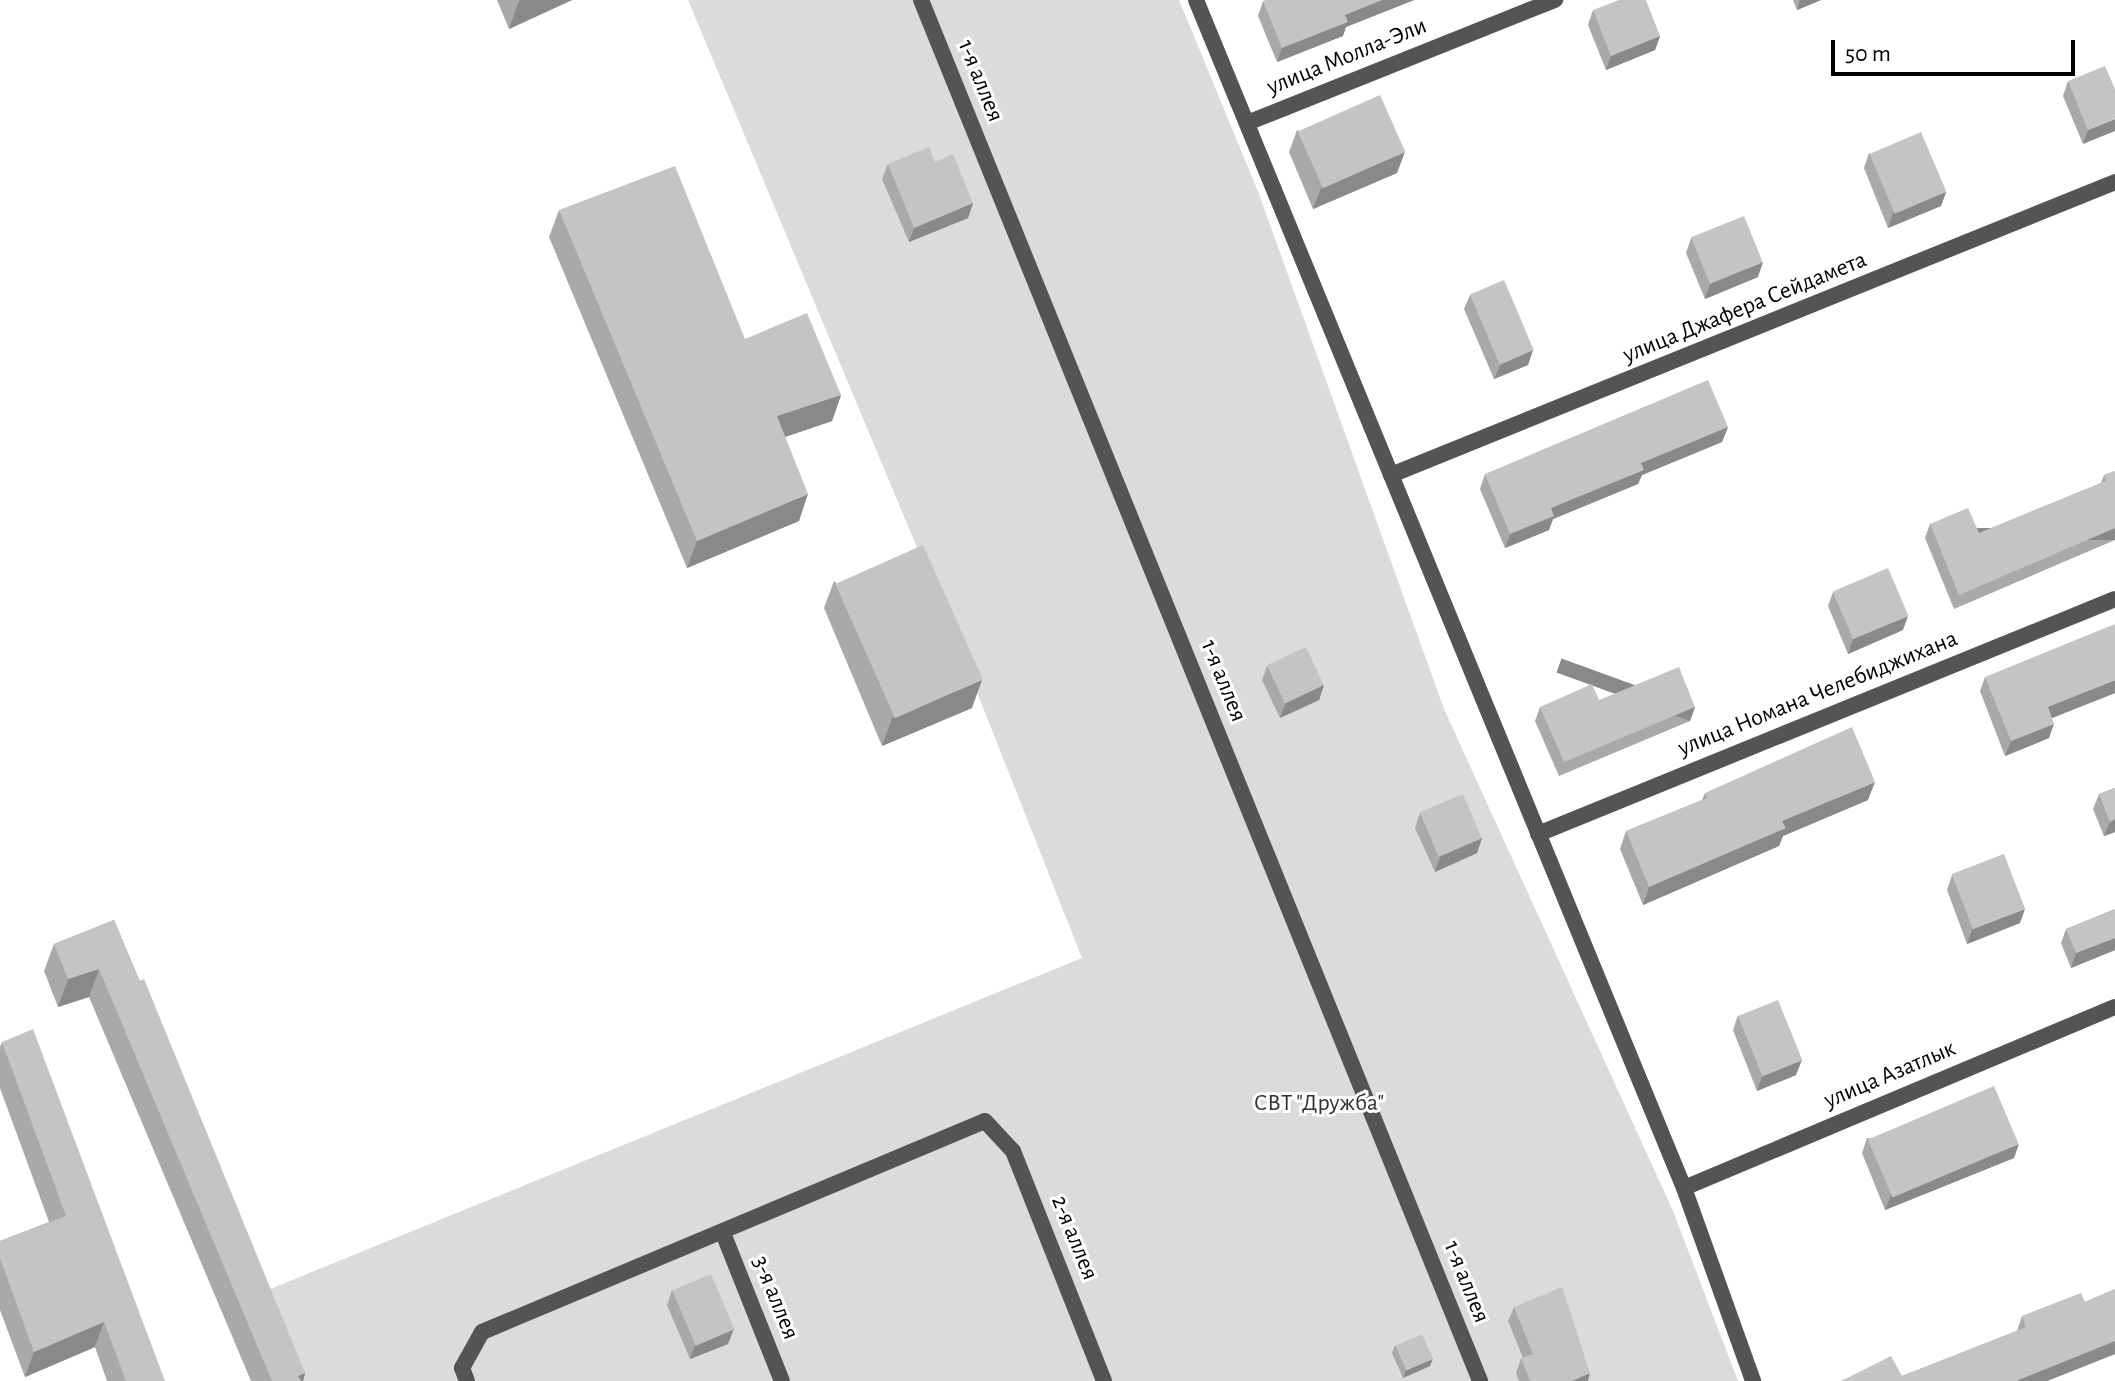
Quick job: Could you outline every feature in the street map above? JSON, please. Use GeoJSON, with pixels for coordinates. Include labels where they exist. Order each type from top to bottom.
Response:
{"type":"FeatureCollection","features":[{"type":"Feature","properties":{"kind":"street","name":"1-я аллея"},"geometry":{"type":"LineString","coordinates":[[921,0],[1480,1381]]}},
{"type":"Feature","properties":{"kind":"street"},"geometry":{"type":"LineString","coordinates":[[1196,0],[1684,1188],[1753,1381]]}},
{"type":"Feature","properties":{"kind":"street","name":"улица Молла-Эли"},"geometry":{"type":"LineString","coordinates":[[1247,123],[1555,0]]}},
{"type":"Feature","properties":{"kind":"street","name":"улица Джафера Сейдамета"},"geometry":{"type":"LineString","coordinates":[[1391,475],[2115,182]]}},
{"type":"Feature","properties":{"kind":"street","name":"улица Номана Челебиджихана"},"geometry":{"type":"LineString","coordinates":[[1538,834],[2115,599]]}},
{"type":"Feature","properties":{"kind":"street","name":"улица Азатлык"},"geometry":{"type":"LineString","coordinates":[[1684,1188],[2115,1007]]}},
{"type":"Feature","properties":{"kind":"street","name":"2-я аллея"},"geometry":{"type":"LineString","coordinates":[[723,1233],[985,1121],[1013,1151],[1104,1381]]}},
{"type":"Feature","properties":{"kind":"street"},"geometry":{"type":"LineString","coordinates":[[467,1381],[462,1368],[482,1332],[723,1233]]}},
{"type":"Feature","properties":{"kind":"street","name":"3-я аллея"},"geometry":{"type":"LineString","coordinates":[[723,1233],[782,1381]]}},
{"type":"Feature","properties":{"kind":"green space","name":"СВТ \"Дружба\""},"geometry":{"type":"Polygon","coordinates":[[[688,0],[1179,0],[1259,194],[1444,709],[1673,1211],[1738,1381],[291,1381],[258,1294],[1082,958],[967,667],[688,0]]]}},
{"type":"Feature","properties":{"kind":"building"},"geometry":{"type":"Polygon","coordinates":[[[1382,0],[1345,15],[1348,22],[1282,48],[1263,1],[1382,0]]]}},
{"type":"Feature","properties":{"kind":"building"},"geometry":{"type":"Polygon","coordinates":[[[1619,0],[1646,0],[1660,36],[1611,56],[1593,10],[1619,0]]]}},
{"type":"Feature","properties":{"kind":"building"},"geometry":{"type":"Polygon","coordinates":[[[2105,66],[2115,89],[2115,119],[2088,130],[2068,81],[2105,66]]]}},
{"type":"Feature","properties":{"kind":"building"},"geometry":{"type":"Polygon","coordinates":[[[1380,95],[1405,152],[1323,188],[1298,132],[1380,95]]]}},
{"type":"Feature","properties":{"kind":"building"},"geometry":{"type":"Polygon","coordinates":[[[1921,132],[1946,192],[1895,214],[1869,154],[1921,132]]]}},
{"type":"Feature","properties":{"kind":"building"},"geometry":{"type":"Polygon","coordinates":[[[929,147],[935,162],[953,154],[973,203],[914,228],[888,164],[929,147]]]}},
{"type":"Feature","properties":{"kind":"building"},"geometry":{"type":"Polygon","coordinates":[[[675,166],[745,339],[807,313],[841,395],[777,416],[808,494],[697,541],[559,210],[675,166]]]}},
{"type":"Feature","properties":{"kind":"building"},"geometry":{"type":"Polygon","coordinates":[[[1744,216],[1763,262],[1710,284],[1691,237],[1744,216]]]}},
{"type":"Feature","properties":{"kind":"building"},"geometry":{"type":"Polygon","coordinates":[[[1504,280],[1534,350],[1500,364],[1470,294],[1504,280]]]}},
{"type":"Feature","properties":{"kind":"building"},"geometry":{"type":"Polygon","coordinates":[[[1708,380],[1728,427],[1641,463],[1644,470],[1551,508],[1554,516],[1510,534],[1485,474],[1708,380]]]}},
{"type":"Feature","properties":{"kind":"building"},"geometry":{"type":"Polygon","coordinates":[[[2115,471],[2115,528],[1959,595],[1930,524],[1968,508],[1979,533],[2106,481],[2104,475],[2115,471]]]}},
{"type":"Feature","properties":{"kind":"building"},"geometry":{"type":"Polygon","coordinates":[[[923,545],[983,679],[895,718],[835,584],[923,545]]]}},
{"type":"Feature","properties":{"kind":"building"},"geometry":{"type":"Polygon","coordinates":[[[1888,568],[1908,616],[1853,639],[1833,591],[1888,568]]]}},
{"type":"Feature","properties":{"kind":"building"},"geometry":{"type":"Polygon","coordinates":[[[2115,624],[2115,680],[2048,707],[2054,724],[2011,741],[1985,677],[2115,624]]]}},
{"type":"Feature","properties":{"kind":"building"},"geometry":{"type":"Polygon","coordinates":[[[1306,647],[1324,685],[1285,703],[1267,665],[1306,647]]]}},
{"type":"Feature","properties":{"kind":"building"},"geometry":{"type":"Polygon","coordinates":[[[1679,667],[1695,707],[1564,762],[1540,707],[1592,684],[1599,700],[1679,667]]]}},
{"type":"Feature","properties":{"kind":"building"},"geometry":{"type":"Polygon","coordinates":[[[1852,727],[1875,782],[1782,821],[1786,828],[1649,887],[1626,831],[1707,798],[1705,793],[1852,727]]]}},
{"type":"Feature","properties":{"kind":"building"},"geometry":{"type":"Polygon","coordinates":[[[2115,788],[2115,819],[2110,822],[2099,794],[2115,788]]]}},
{"type":"Feature","properties":{"kind":"building"},"geometry":{"type":"Polygon","coordinates":[[[1463,794],[1482,838],[1438,857],[1420,812],[1463,794]]]}},
{"type":"Feature","properties":{"kind":"building"},"geometry":{"type":"Polygon","coordinates":[[[2004,854],[2025,909],[1973,929],[1952,874],[2004,854]]]}},
{"type":"Feature","properties":{"kind":"building"},"geometry":{"type":"Polygon","coordinates":[[[2115,909],[2115,938],[2076,953],[2066,929],[2115,909]]]}},
{"type":"Feature","properties":{"kind":"building"},"geometry":{"type":"Polygon","coordinates":[[[114,920],[139,981],[144,979],[305,1373],[298,1376],[301,1381],[272,1381],[99,969],[68,979],[54,944],[114,920]]]}},
{"type":"Feature","properties":{"kind":"building"},"geometry":{"type":"Polygon","coordinates":[[[1778,1000],[1802,1060],[1762,1076],[1738,1016],[1778,1000]]]}},
{"type":"Feature","properties":{"kind":"building"},"geometry":{"type":"Polygon","coordinates":[[[33,1029],[165,1381],[126,1381],[104,1322],[34,1352],[0,1258],[0,1241],[66,1216],[2,1042],[33,1029]]]}},
{"type":"Feature","properties":{"kind":"building"},"geometry":{"type":"Polygon","coordinates":[[[1994,1086],[2019,1144],[1893,1198],[1868,1140],[1994,1086]]]}},
{"type":"Feature","properties":{"kind":"building"},"geometry":{"type":"Polygon","coordinates":[[[711,1274],[734,1329],[696,1346],[672,1290],[711,1274]]]}},
{"type":"Feature","properties":{"kind":"building"},"geometry":{"type":"Polygon","coordinates":[[[1562,1287],[1590,1373],[1572,1381],[1530,1381],[1521,1358],[1533,1354],[1514,1307],[1562,1287]]]}},
{"type":"Feature","properties":{"kind":"building"},"geometry":{"type":"Polygon","coordinates":[[[2115,1289],[2115,1341],[2016,1381],[1841,1381],[1891,1356],[1902,1376],[2026,1327],[2022,1316],[2081,1293],[2085,1302],[2115,1289]]]}},
{"type":"Feature","properties":{"kind":"building"},"geometry":{"type":"Polygon","coordinates":[[[1422,1334],[1433,1359],[1406,1370],[1396,1346],[1422,1334]]]}}]}
